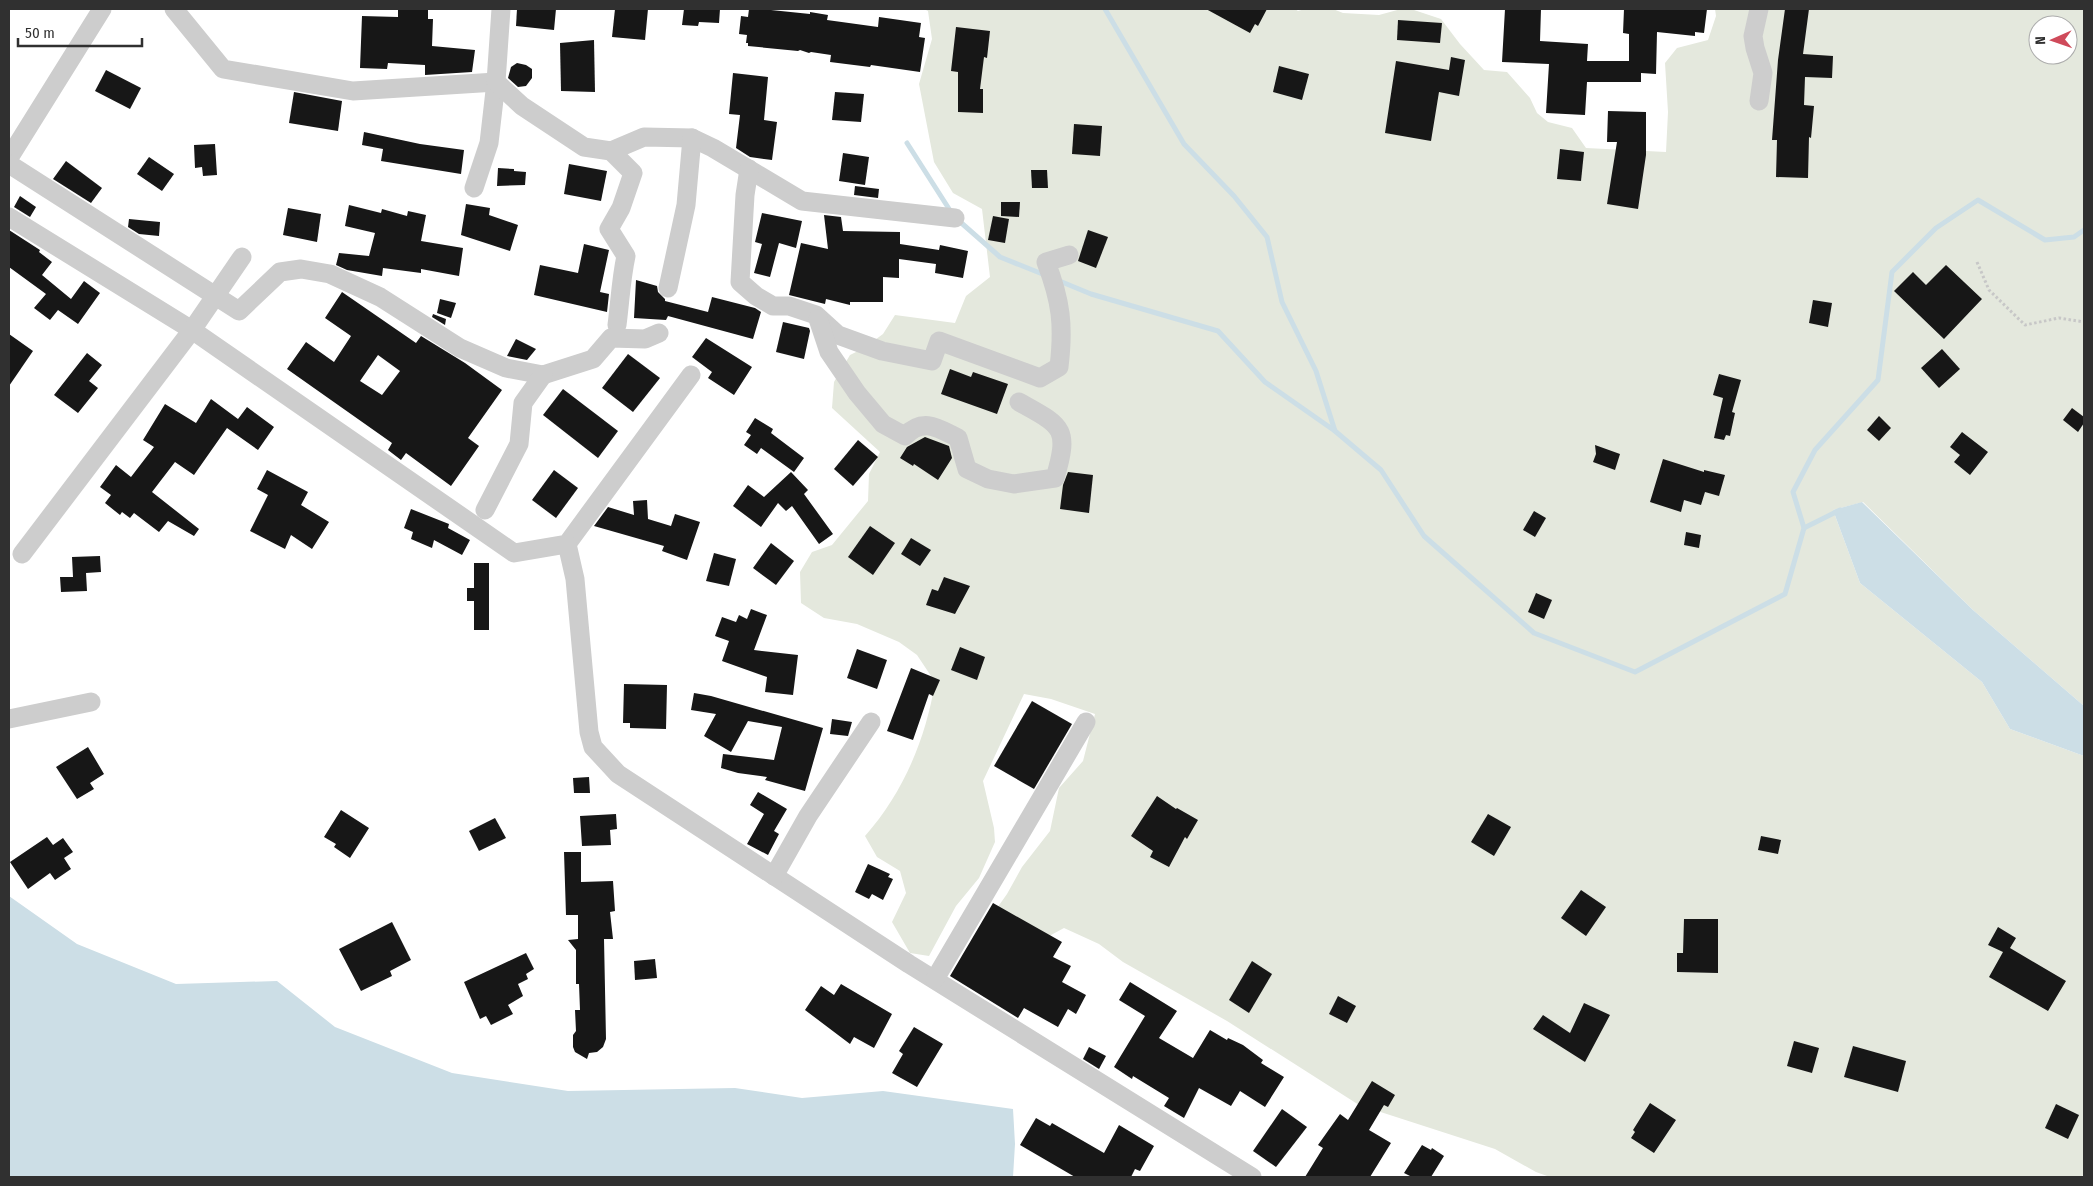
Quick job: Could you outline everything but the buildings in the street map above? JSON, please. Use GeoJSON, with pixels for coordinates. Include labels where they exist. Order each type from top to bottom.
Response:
{"type":"FeatureCollection","features":[{"type":"Feature","properties":{"kind":"street"},"geometry":{"type":"LineString","coordinates":[[9,158],[102,9]]}},
{"type":"Feature","properties":{"kind":"street"},"geometry":{"type":"LineString","coordinates":[[174,9],[223,69],[353,91],[496,82],[522,106],[584,147],[611,151],[644,137],[692,138],[802,201],[955,218]]}},
{"type":"Feature","properties":{"kind":"street"},"geometry":{"type":"LineString","coordinates":[[474,188],[489,143],[496,82],[501,9]]}},
{"type":"Feature","properties":{"kind":"street"},"geometry":{"type":"LineString","coordinates":[[1758,9],[1753,36],[1754,48],[1763,73],[1759,101]]}},
{"type":"Feature","properties":{"kind":"street"},"geometry":{"type":"LineString","coordinates":[[668,288],[686,206],[692,138]]}},
{"type":"Feature","properties":{"kind":"street"},"geometry":{"type":"LineString","coordinates":[[611,151],[633,173],[621,208],[609,229],[626,256],[620,281],[620,301],[616,325]]}},
{"type":"Feature","properties":{"kind":"street"},"geometry":{"type":"LineString","coordinates":[[9,164],[239,311],[280,272],[301,270],[330,274],[380,297],[460,348],[506,368],[543,375],[593,359],[611,338],[644,339],[659,332]]}},
{"type":"Feature","properties":{"kind":"street"},"geometry":{"type":"LineString","coordinates":[[749,169],[745,195],[740,282],[753,294],[774,306],[789,306],[816,315],[838,335],[882,351],[932,362],[940,341],[1040,378],[1059,367],[1063,334],[1057,290],[1046,262],[1069,255]]}},
{"type":"Feature","properties":{"kind":"street"},"geometry":{"type":"LineString","coordinates":[[9,217],[192,330],[514,553],[567,544],[691,375]]}},
{"type":"Feature","properties":{"kind":"street"},"geometry":{"type":"LineString","coordinates":[[22,554],[192,330],[242,257]]}},
{"type":"Feature","properties":{"kind":"street"},"geometry":{"type":"LineString","coordinates":[[816,315],[829,352],[857,393],[883,424],[905,436],[917,427],[931,425],[958,438],[967,469],[988,479],[1014,484],[1055,478],[1062,452],[1061,430],[1052,420],[1019,402]]}},
{"type":"Feature","properties":{"kind":"street"},"geometry":{"type":"LineString","coordinates":[[485,510],[519,444],[523,404],[543,375]]}},
{"type":"Feature","properties":{"kind":"street"},"geometry":{"type":"LineString","coordinates":[[567,544],[575,579],[589,732],[593,747],[618,774],[934,979],[1252,1177]]}},
{"type":"Feature","properties":{"kind":"street"},"geometry":{"type":"LineString","coordinates":[[9,719],[91,702]]}},
{"type":"Feature","properties":{"kind":"street"},"geometry":{"type":"LineString","coordinates":[[774,876],[808,816],[871,722]]}},
{"type":"Feature","properties":{"kind":"street"},"geometry":{"type":"LineString","coordinates":[[934,979],[1086,722]]}},
{"type":"Feature","properties":{"kind":"path"},"geometry":{"type":"LineString","coordinates":[[1977,262],[1989,290],[2025,325],[2059,318],[2084,322]]}},
{"type":"Feature","properties":{"kind":"shaded area"},"geometry":{"type":"Polygon","coordinates":[[[924,9],[1295,9],[1298,11],[1305,9],[1333,9],[1343,13],[1379,15],[1401,9],[1411,9],[1441,19],[1460,44],[1484,70],[1507,72],[1530,98],[1537,113],[1548,122],[1572,128],[1586,148],[1666,152],[1668,112],[1665,63],[1677,48],[1708,40],[1716,16],[1715,9],[2084,9],[2084,706],[1973,610],[1863,502],[1833,510],[1860,583],[1982,682],[2010,729],[2084,756],[2084,1173],[2082,1177],[1550,1177],[1536,1172],[1495,1149],[1359,1105],[1227,1021],[1123,962],[1099,944],[1064,928],[1051,935],[1020,963],[963,956],[1007,894],[1022,867],[1050,831],[1059,788],[1083,761],[1095,714],[1051,699],[1024,694],[983,781],[994,828],[995,842],[979,878],[956,906],[929,956],[910,953],[892,922],[906,893],[900,871],[877,857],[865,836],[891,802],[911,764],[926,724],[935,682],[917,655],[899,642],[857,624],[824,618],[801,603],[800,572],[812,552],[832,545],[868,501],[869,474],[880,452],[832,408],[834,382],[850,355],[864,348],[883,334],[895,315],[955,323],[966,296],[990,277],[982,209],[953,193],[934,162],[919,84],[932,39],[928,11],[924,9]]]}},
{"type":"Feature","properties":{"kind":"shaded area"},"geometry":{"type":"Polygon","coordinates":[[[1862,502],[1973,610],[2084,706],[2084,756],[2010,729],[1982,682],[1860,583],[1833,510],[1862,502]]]}},
{"type":"Feature","properties":{"kind":"shaded area"},"geometry":{"type":"Polygon","coordinates":[[[9,896],[77,944],[176,984],[277,981],[335,1027],[452,1073],[568,1091],[735,1088],[802,1098],[883,1091],[1013,1109],[1015,1144],[1013,1177],[9,1177],[9,896]]]}},
{"type":"Feature","properties":{"kind":"waterway"},"geometry":{"type":"LineString","coordinates":[[1105,9],[1184,144],[1234,196],[1267,237],[1282,302],[1316,371],[1335,431],[1381,470],[1424,536],[1534,633],[1635,672],[1785,594],[1804,528],[1840,510]]}},
{"type":"Feature","properties":{"kind":"waterway"},"geometry":{"type":"LineString","coordinates":[[907,143],[951,212]]}},
{"type":"Feature","properties":{"kind":"waterway"},"geometry":{"type":"LineString","coordinates":[[1804,528],[1793,492],[1815,450],[1878,380],[1892,272],[1936,228],[1978,200],[2045,240],[2074,237],[2084,230]]}},
{"type":"Feature","properties":{"kind":"waterway"},"geometry":{"type":"LineString","coordinates":[[958,220],[1000,257],[1045,275]]}},
{"type":"Feature","properties":{"kind":"waterway"},"geometry":{"type":"LineString","coordinates":[[1057,280],[1091,294],[1218,331],[1265,382],[1335,431]]}}]}
